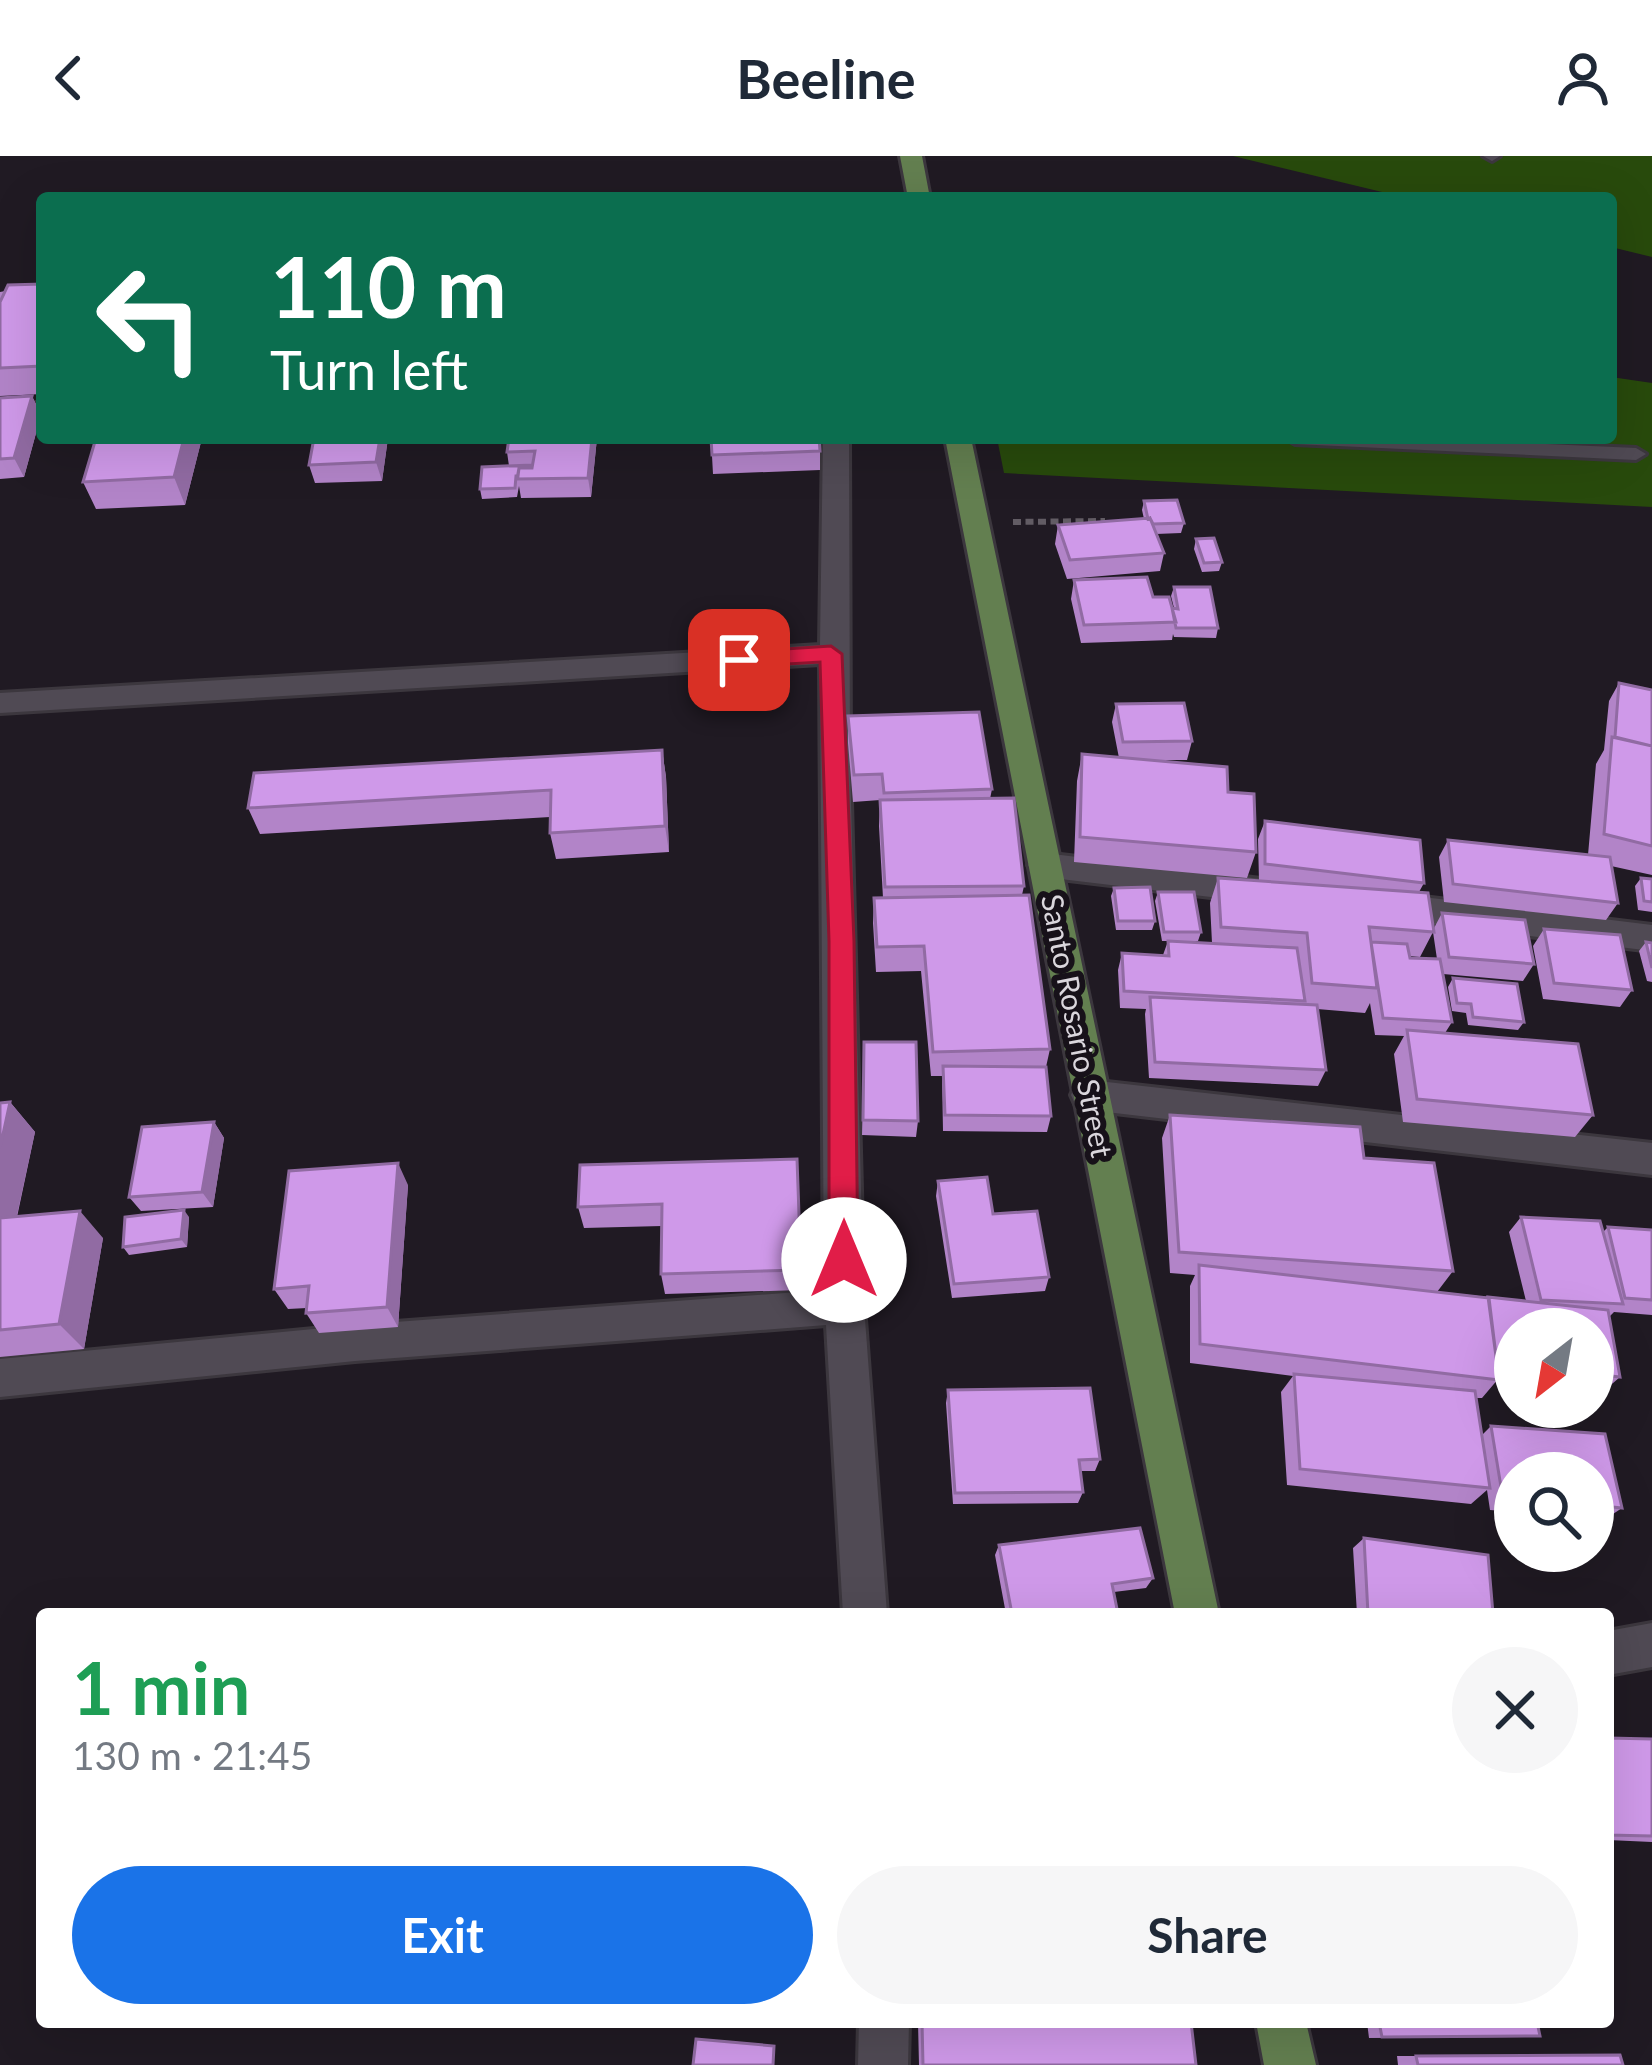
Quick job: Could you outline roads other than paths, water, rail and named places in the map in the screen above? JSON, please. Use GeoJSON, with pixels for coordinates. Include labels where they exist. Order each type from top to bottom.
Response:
{"type":"FeatureCollection","features":[{"type":"Feature","properties":{"kind":"main road"},"geometry":{"type":"LineString","coordinates":[[911,156],[918,192]]}},
{"type":"Feature","properties":{"kind":"main road","name":"Santo Rosario Street"},"geometry":{"type":"LineString","coordinates":[[959,444],[1196,1608]]}},
{"type":"Feature","properties":{"kind":"main road"},"geometry":{"type":"LineString","coordinates":[[1282,2028],[1290,2065]]}},
{"type":"Feature","properties":{"kind":"street"},"geometry":{"type":"LineString","coordinates":[[0,410],[36,410]]}},
{"type":"Feature","properties":{"kind":"street"},"geometry":{"type":"LineString","coordinates":[[836,444],[831,654],[842,941],[844,1306],[865,1608]]}},
{"type":"Feature","properties":{"kind":"street"},"geometry":{"type":"LineString","coordinates":[[0,704],[831,654]]}},
{"type":"Feature","properties":{"kind":"street"},"geometry":{"type":"LineString","coordinates":[[1044,865],[1301,896]]}},
{"type":"Feature","properties":{"kind":"street"},"geometry":{"type":"LineString","coordinates":[[1348,902],[1652,938]]}},
{"type":"Feature","properties":{"kind":"street"},"geometry":{"type":"LineString","coordinates":[[1090,1095],[1652,1159]]}},
{"type":"Feature","properties":{"kind":"street"},"geometry":{"type":"LineString","coordinates":[[0,1378],[355,1343],[844,1306]]}},
{"type":"Feature","properties":{"kind":"street"},"geometry":{"type":"LineString","coordinates":[[1614,1652],[1652,1645]]}},
{"type":"Feature","properties":{"kind":"street"},"geometry":{"type":"LineString","coordinates":[[883,2065],[884,2028]]}},
{"type":"Feature","properties":{"kind":"lane"},"geometry":{"type":"LineString","coordinates":[[1423,444],[1636,454]]}}]}
